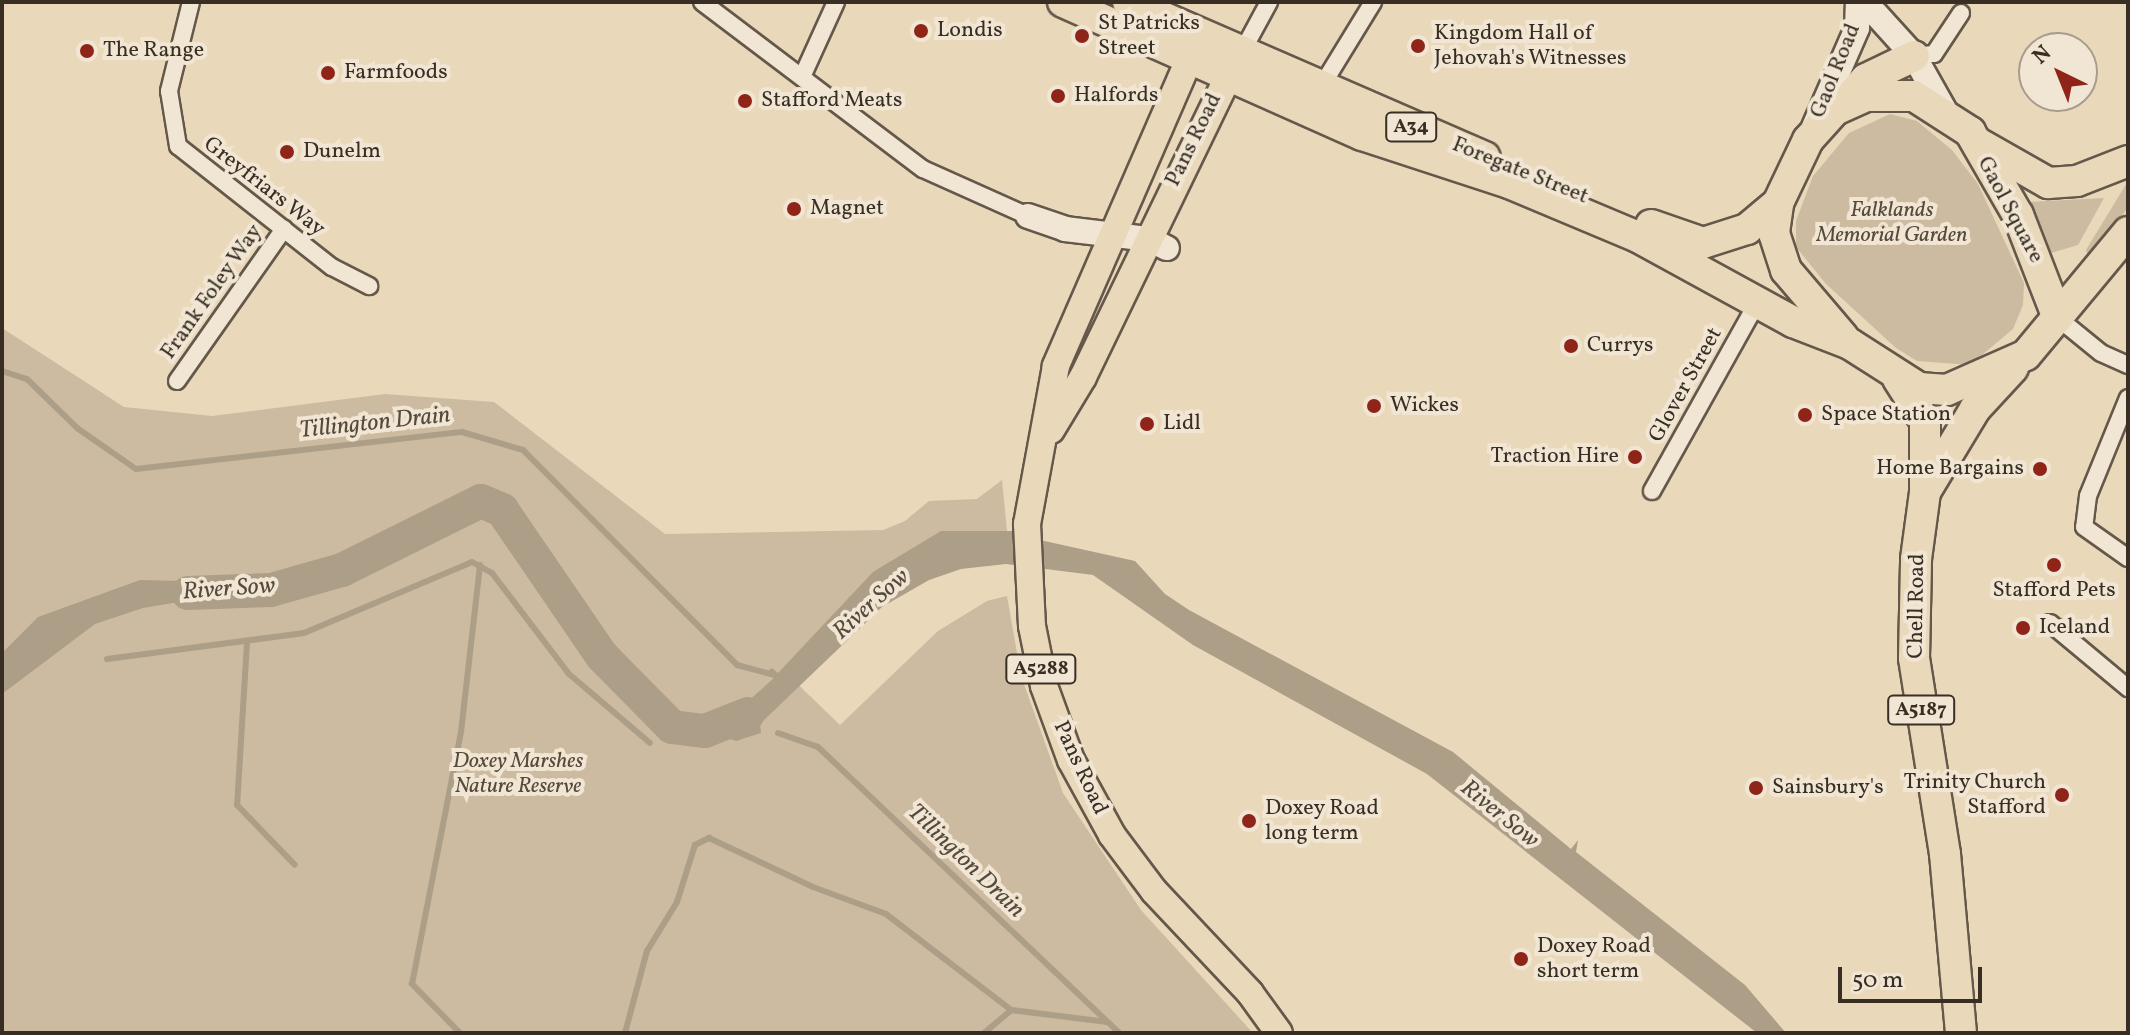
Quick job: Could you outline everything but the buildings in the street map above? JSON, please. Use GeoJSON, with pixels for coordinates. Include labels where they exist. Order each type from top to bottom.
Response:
{"type":"FeatureCollection","features":[{"type":"Feature","properties":{"kind":"highway","name":"Foregate Street"},"geometry":{"type":"LineString","coordinates":[[1063,2],[1194,48],[1242,52],[1683,239],[1703,243],[1732,236],[1778,203]]}},
{"type":"Feature","properties":{"kind":"highway","name":"Foregate Street"},"geometry":{"type":"LineString","coordinates":[[1136,4],[1194,48],[1224,76],[1362,135],[1509,183],[1638,237],[1758,301]]}},
{"type":"Feature","properties":{"kind":"highway"},"geometry":{"type":"LineString","coordinates":[[1914,56],[1866,79],[1808,140],[1778,203],[1774,233],[1786,270],[1850,344],[1898,379],[1919,388],[1947,390],[2026,355],[2128,232]]}},
{"type":"Feature","properties":{"kind":"highway"},"geometry":{"type":"LineString","coordinates":[[1841,106],[1866,96],[1905,94],[1946,113]]}},
{"type":"Feature","properties":{"kind":"highway","name":"Gaol Square"},"geometry":{"type":"LineString","coordinates":[[1946,113],[1973,140],[2018,215],[2058,318]]}},
{"type":"Feature","properties":{"kind":"highway"},"geometry":{"type":"LineString","coordinates":[[1973,140],[2048,183],[2077,181],[2128,161]]}},
{"type":"Feature","properties":{"kind":"highway","name":"A34"},"geometry":{"type":"LineString","coordinates":[[1758,301],[1850,344]]}},
{"type":"Feature","properties":{"kind":"highway","name":"Chell Road"},"geometry":{"type":"LineString","coordinates":[[1961,1033],[1945,854],[1914,658],[1916,559],[1925,492],[1975,409],[2026,355]]}},
{"type":"Feature","properties":{"kind":"highway","name":"A5187"},"geometry":{"type":"LineString","coordinates":[[1898,379],[1925,421],[1925,492]]}},
{"type":"Feature","properties":{"kind":"main road","name":"Gaol Road"},"geometry":{"type":"LineString","coordinates":[[1808,140],[1857,28],[1858,2]]}},
{"type":"Feature","properties":{"kind":"main road","name":"Gaol Road"},"geometry":{"type":"LineString","coordinates":[[1865,2],[1914,56],[1946,113]]}},
{"type":"Feature","properties":{"kind":"main road","name":"Pans Road"},"geometry":{"type":"LineString","coordinates":[[1194,48],[1056,366],[1031,490],[1028,582],[1044,686],[1071,760],[1112,835],[1154,891],[1250,993],[1279,1033]]}},
{"type":"Feature","properties":{"kind":"main road","name":"Pans Road"},"geometry":{"type":"LineString","coordinates":[[1042,445],[1158,243],[1224,76],[1242,52]]}},
{"type":"Feature","properties":{"kind":"main road"},"geometry":{"type":"LineString","coordinates":[[1028,216],[1065,229],[1114,232],[1158,243]]}},
{"type":"Feature","properties":{"kind":"street","name":"Greyfriars Way"},"geometry":{"type":"LineString","coordinates":[[191,2],[169,91],[178,146],[332,267],[369,286]]}},
{"type":"Feature","properties":{"kind":"street"},"geometry":{"type":"LineString","coordinates":[[702,2],[923,169],[1028,216]]}},
{"type":"Feature","properties":{"kind":"street"},"geometry":{"type":"LineString","coordinates":[[802,77],[836,2]]}},
{"type":"Feature","properties":{"kind":"street"},"geometry":{"type":"LineString","coordinates":[[1242,52],[1269,2]]}},
{"type":"Feature","properties":{"kind":"street"},"geometry":{"type":"LineString","coordinates":[[1321,87],[1373,2]]}},
{"type":"Feature","properties":{"kind":"street"},"geometry":{"type":"LineString","coordinates":[[1914,56],[1934,54],[1961,13]]}},
{"type":"Feature","properties":{"kind":"street","name":"Frank Foley Way"},"geometry":{"type":"LineString","coordinates":[[177,381],[284,229]]}},
{"type":"Feature","properties":{"kind":"street","name":"Glover Street"},"geometry":{"type":"LineString","coordinates":[[1652,491],[1758,301]]}},
{"type":"Feature","properties":{"kind":"street"},"geometry":{"type":"LineString","coordinates":[[2058,318],[2101,353],[2128,365]]}},
{"type":"Feature","properties":{"kind":"street"},"geometry":{"type":"LineString","coordinates":[[2128,398],[2088,496],[2084,527],[2128,558]]}},
{"type":"Feature","properties":{"kind":"street"},"geometry":{"type":"LineString","coordinates":[[2050,623],[2128,688]]}},
{"type":"Feature","properties":{"kind":"green space","name":"Falklands Memorial Garden"},"geometry":{"type":"Polygon","coordinates":[[[1890,114],[1917,121],[1952,150],[1978,184],[2024,283],[2023,305],[2013,329],[1970,365],[1917,361],[1896,348],[1826,284],[1796,247],[1796,221],[1813,176],[1849,133],[1890,114]]]}},
{"type":"Feature","properties":{"kind":"green space"},"geometry":{"type":"Polygon","coordinates":[[[2128,181],[2128,208],[2088,255],[2086,250],[2128,181]]]}},
{"type":"Feature","properties":{"kind":"green space"},"geometry":{"type":"Polygon","coordinates":[[[2104,198],[2078,245],[2051,253],[2027,202],[2104,198]]]}},
{"type":"Feature","properties":{"kind":"green space","name":"Doxey Marshes Nature Reserve"},"geometry":{"type":"Polygon","coordinates":[[[2,328],[124,407],[212,416],[385,394],[494,402],[665,534],[883,530],[905,521],[929,501],[977,499],[1002,480],[1007,531],[941,531],[782,669],[840,725],[938,631],[987,601],[1007,596],[1021,676],[1063,793],[1141,910],[1253,1033],[2,1033],[2,328]]]}},
{"type":"Feature","properties":{"kind":"water"},"geometry":{"type":"Polygon","coordinates":[[[1016,525],[1040,540],[1135,561],[1165,594],[1189,610],[1453,752],[1571,849],[1578,840],[1576,852],[1745,985],[1786,1033],[1757,1033],[1427,774],[1193,645],[1093,575],[1006,564],[961,569],[929,580],[882,607],[760,724],[761,733],[736,741],[705,731],[722,710],[746,703],[774,678],[768,671],[772,668],[778,673],[873,572],[941,531],[1013,531],[1016,525]]]}},
{"type":"Feature","properties":{"kind":"water"},"geometry":{"type":"Polygon","coordinates":[[[140,580],[180,581],[233,593],[143,608],[95,624],[2,694],[2,653],[38,617],[140,580]]]}},
{"type":"Feature","properties":{"kind":"waterway","name":"Tillington Drain"},"geometry":{"type":"LineString","coordinates":[[2,371],[27,379],[77,428],[136,469],[462,432],[523,450],[737,665],[775,675]]}},
{"type":"Feature","properties":{"kind":"waterway","name":"River Sow"},"geometry":{"type":"LineString","coordinates":[[188,593],[271,590],[342,570],[481,501],[502,510],[602,656],[672,727],[705,731],[748,714]]}},
{"type":"Feature","properties":{"kind":"waterway"},"geometry":{"type":"LineString","coordinates":[[107,659],[304,633],[472,562],[492,573],[569,674],[650,743]]}},
{"type":"Feature","properties":{"kind":"waterway"},"geometry":{"type":"LineString","coordinates":[[460,1033],[412,984],[461,732],[480,565]]}},
{"type":"Feature","properties":{"kind":"waterway"},"geometry":{"type":"LineString","coordinates":[[247,643],[237,805],[295,865]]}},
{"type":"Feature","properties":{"kind":"waterway","name":"Tillington Drain"},"geometry":{"type":"LineString","coordinates":[[778,733],[818,747],[1119,1033]]}},
{"type":"Feature","properties":{"kind":"waterway"},"geometry":{"type":"LineString","coordinates":[[625,1033],[647,951],[677,902],[695,845],[709,838],[813,887],[886,914],[1011,1010]]}},
{"type":"Feature","properties":{"kind":"waterway"},"geometry":{"type":"LineString","coordinates":[[984,1033],[1011,1010],[1107,1022]]}},
{"type":"Feature","properties":{"kind":"place","name":"Londis"},"geometry":{"type":"Point","coordinates":[921,31]}},
{"type":"Feature","properties":{"kind":"place","name":"St Patricks Street"},"geometry":{"type":"Point","coordinates":[1082,36]}},
{"type":"Feature","properties":{"kind":"place","name":"Kingdom Hall of Jehovah's Witnesses"},"geometry":{"type":"Point","coordinates":[1418,46]}},
{"type":"Feature","properties":{"kind":"place","name":"The Range"},"geometry":{"type":"Point","coordinates":[87,51]}},
{"type":"Feature","properties":{"kind":"place","name":"Farmfoods"},"geometry":{"type":"Point","coordinates":[328,73]}},
{"type":"Feature","properties":{"kind":"place","name":"Halfords"},"geometry":{"type":"Point","coordinates":[1058,96]}},
{"type":"Feature","properties":{"kind":"place","name":"Stafford Meats"},"geometry":{"type":"Point","coordinates":[745,101]}},
{"type":"Feature","properties":{"kind":"place","name":"Dunelm"},"geometry":{"type":"Point","coordinates":[287,152]}},
{"type":"Feature","properties":{"kind":"place","name":"Magnet"},"geometry":{"type":"Point","coordinates":[794,209]}},
{"type":"Feature","properties":{"kind":"place","name":"Currys"},"geometry":{"type":"Point","coordinates":[1571,346]}},
{"type":"Feature","properties":{"kind":"place","name":"Wickes"},"geometry":{"type":"Point","coordinates":[1374,406]}},
{"type":"Feature","properties":{"kind":"place","name":"Space Station"},"geometry":{"type":"Point","coordinates":[1805,415]}},
{"type":"Feature","properties":{"kind":"place","name":"Lidl"},"geometry":{"type":"Point","coordinates":[1147,424]}},
{"type":"Feature","properties":{"kind":"place","name":"Traction Hire"},"geometry":{"type":"Point","coordinates":[1635,457]}},
{"type":"Feature","properties":{"kind":"place","name":"Home Bargains"},"geometry":{"type":"Point","coordinates":[2040,469]}},
{"type":"Feature","properties":{"kind":"place","name":"Stafford Pets"},"geometry":{"type":"Point","coordinates":[2054,565]}},
{"type":"Feature","properties":{"kind":"place","name":"Iceland"},"geometry":{"type":"Point","coordinates":[2023,628]}},
{"type":"Feature","properties":{"kind":"place","name":"Sainsbury's"},"geometry":{"type":"Point","coordinates":[1756,788]}},
{"type":"Feature","properties":{"kind":"place","name":"Trinity Church Stafford"},"geometry":{"type":"Point","coordinates":[2062,795]}},
{"type":"Feature","properties":{"kind":"place","name":"Doxey Road long term"},"geometry":{"type":"Point","coordinates":[1249,821]}},
{"type":"Feature","properties":{"kind":"place","name":"Doxey Road short term"},"geometry":{"type":"Point","coordinates":[1521,959]}}]}
